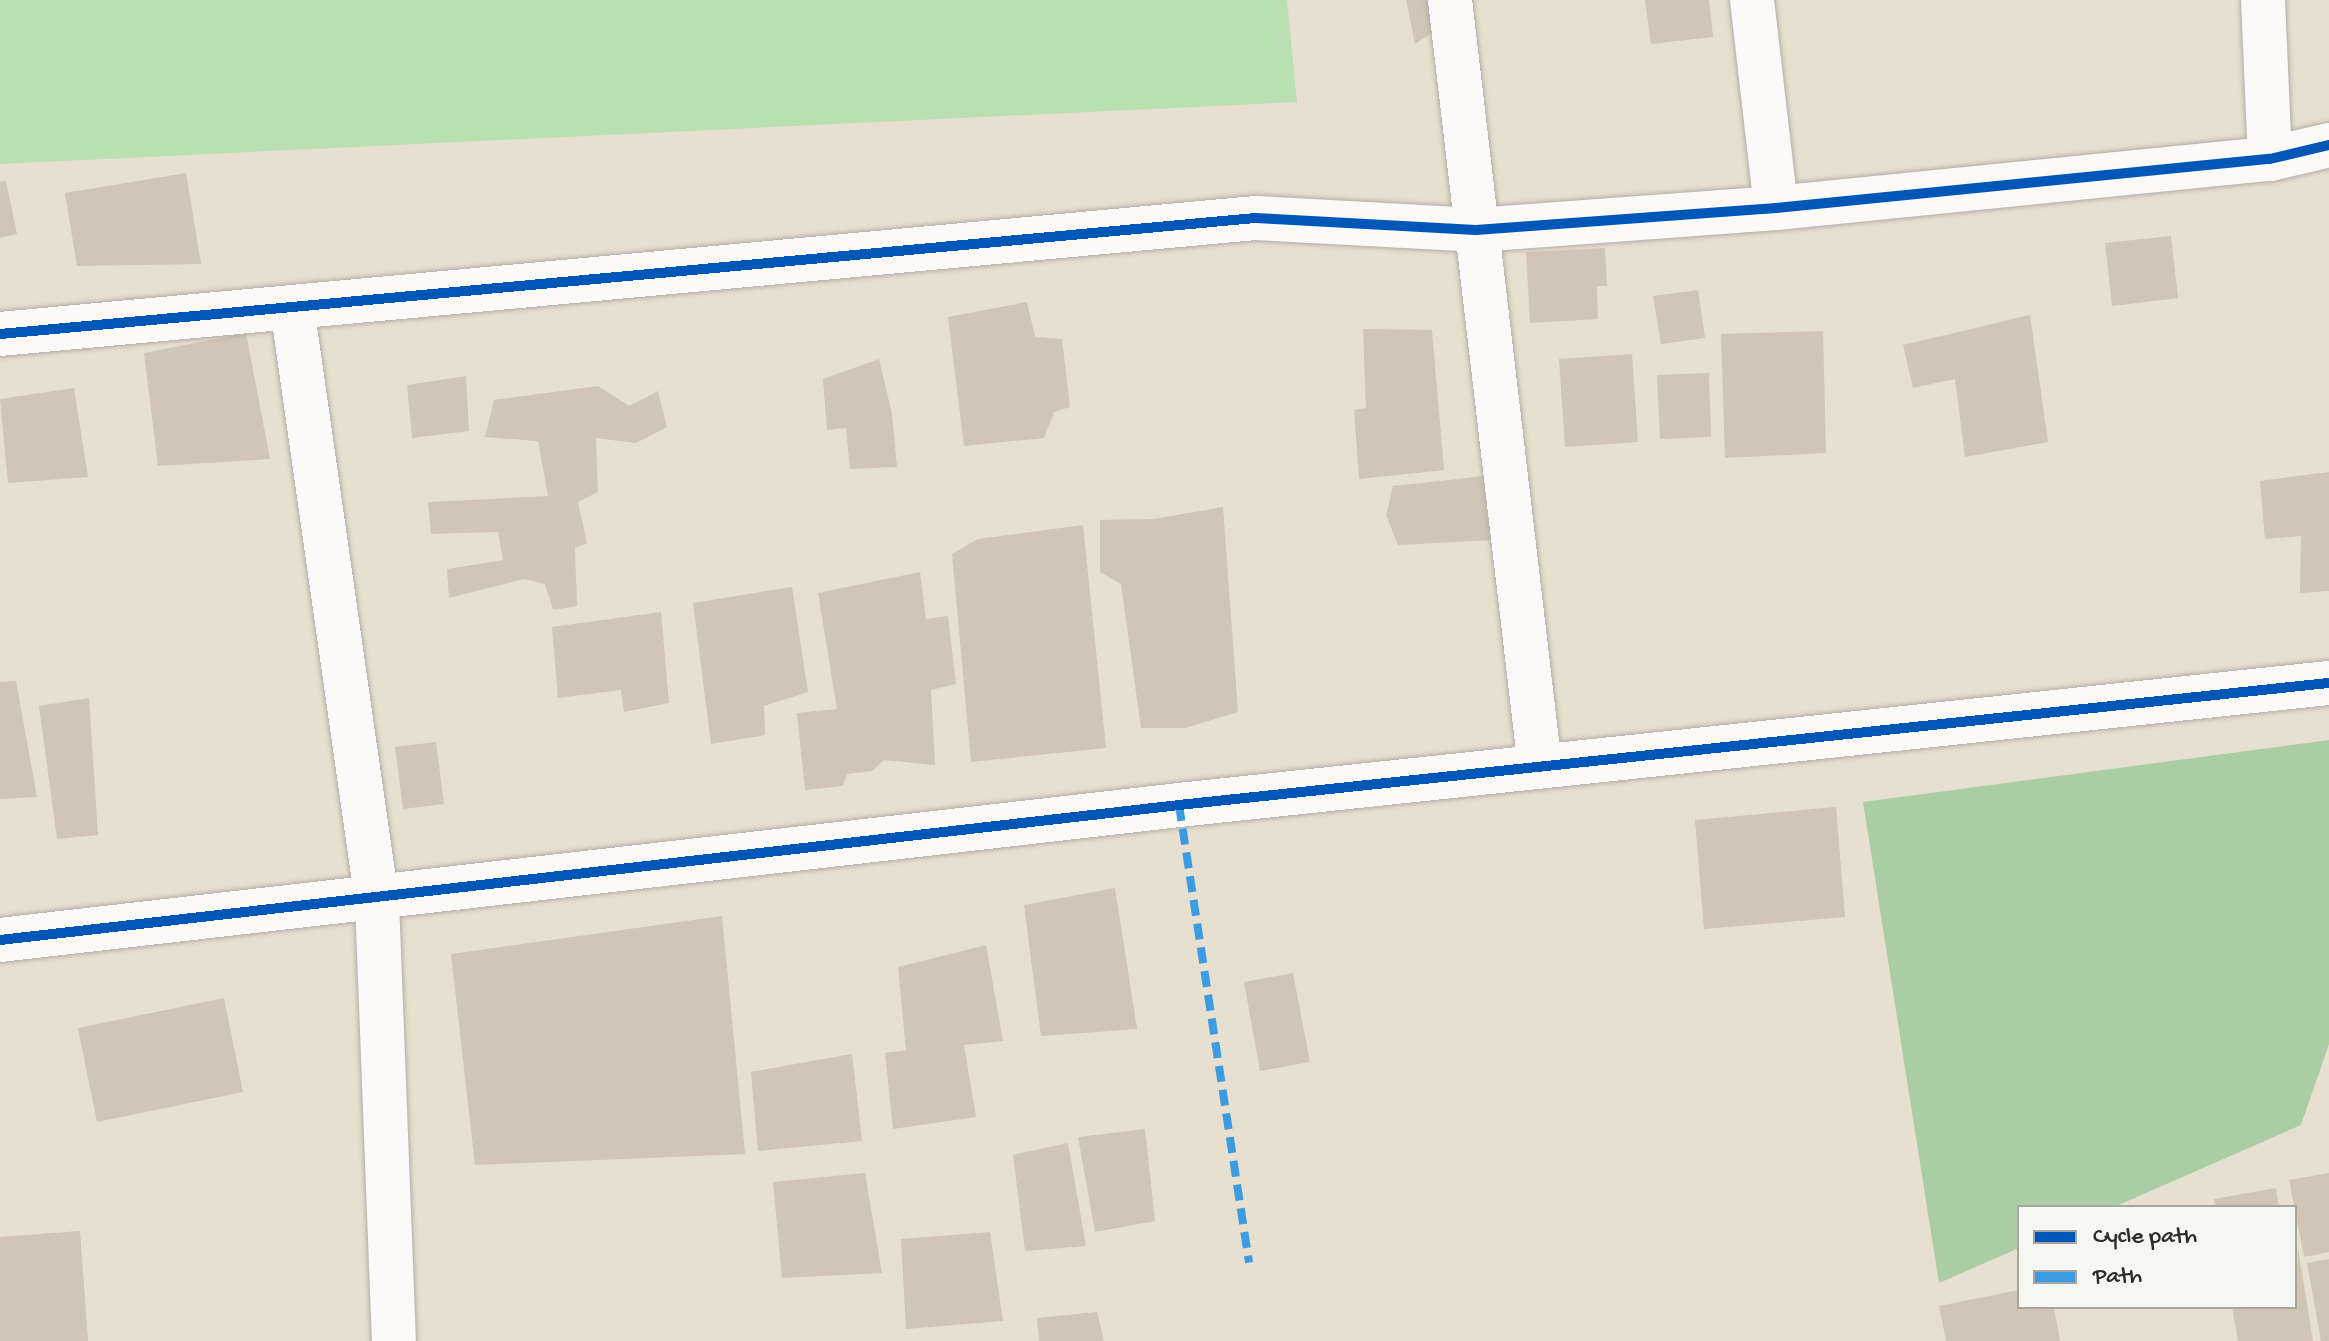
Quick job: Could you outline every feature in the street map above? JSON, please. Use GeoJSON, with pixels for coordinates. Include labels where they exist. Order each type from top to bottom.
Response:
{"type":"FeatureCollection","features":[{"type":"Feature","properties":{"kind":"street"},"geometry":{"type":"LineString","coordinates":[[1450,0],[1540,767]]}},
{"type":"Feature","properties":{"kind":"street"},"geometry":{"type":"LineString","coordinates":[[1752,0],[1776,208]]}},
{"type":"Feature","properties":{"kind":"street"},"geometry":{"type":"LineString","coordinates":[[2263,0],[2270,159]]}},
{"type":"Feature","properties":{"kind":"street"},"geometry":{"type":"LineString","coordinates":[[0,334],[1256,218],[1476,230],[1776,208],[2270,159],[2329,145]]}},
{"type":"Feature","properties":{"kind":"street"},"geometry":{"type":"LineString","coordinates":[[292,307],[377,901],[394,1341]]}},
{"type":"Feature","properties":{"kind":"street"},"geometry":{"type":"LineString","coordinates":[[0,940],[377,901],[1540,767],[2329,683]]}},
{"type":"Feature","properties":{"kind":"green space"},"geometry":{"type":"Polygon","coordinates":[[[0,0],[1287,0],[1297,102],[0,164],[0,0]]]}},
{"type":"Feature","properties":{"kind":"green space"},"geometry":{"type":"Polygon","coordinates":[[[2329,740],[2329,1044],[2301,1125],[2119,1205],[2017,1205],[2017,1249],[1939,1283],[1863,802],[2329,740]]]}},
{"type":"Feature","properties":{"kind":"building"},"geometry":{"type":"Polygon","coordinates":[[[1406,0],[1433,0],[1439,28],[1415,44],[1406,0]]]}},
{"type":"Feature","properties":{"kind":"building"},"geometry":{"type":"Polygon","coordinates":[[[1645,0],[1709,0],[1713,37],[1651,44],[1645,0]]]}},
{"type":"Feature","properties":{"kind":"building"},"geometry":{"type":"Polygon","coordinates":[[[186,173],[201,264],[77,266],[65,193],[186,173]]]}},
{"type":"Feature","properties":{"kind":"building"},"geometry":{"type":"Polygon","coordinates":[[[6,181],[17,234],[0,238],[0,182],[6,181]]]}},
{"type":"Feature","properties":{"kind":"building"},"geometry":{"type":"Polygon","coordinates":[[[2171,236],[2178,298],[2112,306],[2105,243],[2171,236]]]}},
{"type":"Feature","properties":{"kind":"building"},"geometry":{"type":"Polygon","coordinates":[[[1605,248],[1607,286],[1597,286],[1598,319],[1530,323],[1526,252],[1605,248]]]}},
{"type":"Feature","properties":{"kind":"building"},"geometry":{"type":"Polygon","coordinates":[[[1698,290],[1705,338],[1661,344],[1653,296],[1698,290]]]}},
{"type":"Feature","properties":{"kind":"building"},"geometry":{"type":"Polygon","coordinates":[[[1027,302],[1035,337],[1062,339],[1070,407],[1054,412],[1044,438],[964,446],[948,317],[1027,302]]]}},
{"type":"Feature","properties":{"kind":"building"},"geometry":{"type":"Polygon","coordinates":[[[2030,315],[2048,442],[1965,457],[1955,379],[1913,388],[1903,345],[2030,315]]]}},
{"type":"Feature","properties":{"kind":"building"},"geometry":{"type":"Polygon","coordinates":[[[1363,329],[1432,330],[1444,470],[1359,479],[1354,410],[1366,408],[1363,329]]]}},
{"type":"Feature","properties":{"kind":"building"},"geometry":{"type":"Polygon","coordinates":[[[1823,331],[1826,453],[1725,458],[1721,334],[1823,331]]]}},
{"type":"Feature","properties":{"kind":"building"},"geometry":{"type":"Polygon","coordinates":[[[246,333],[270,459],[158,466],[144,353],[246,333]]]}},
{"type":"Feature","properties":{"kind":"building"},"geometry":{"type":"Polygon","coordinates":[[[1632,354],[1638,442],[1565,447],[1559,359],[1632,354]]]}},
{"type":"Feature","properties":{"kind":"building"},"geometry":{"type":"Polygon","coordinates":[[[879,359],[892,414],[897,467],[850,469],[846,428],[827,430],[823,379],[879,359]]]}},
{"type":"Feature","properties":{"kind":"building"},"geometry":{"type":"Polygon","coordinates":[[[1709,373],[1711,437],[1660,439],[1657,375],[1709,373]]]}},
{"type":"Feature","properties":{"kind":"building"},"geometry":{"type":"Polygon","coordinates":[[[466,376],[469,431],[412,438],[407,385],[466,376]]]}},
{"type":"Feature","properties":{"kind":"building"},"geometry":{"type":"Polygon","coordinates":[[[598,386],[629,406],[658,391],[667,427],[636,443],[596,438],[598,492],[578,502],[587,543],[575,548],[577,606],[553,610],[545,584],[524,579],[449,598],[447,569],[503,560],[498,532],[431,534],[428,502],[548,496],[538,441],[485,437],[494,400],[598,386]]]}},
{"type":"Feature","properties":{"kind":"building"},"geometry":{"type":"Polygon","coordinates":[[[74,388],[88,477],[8,483],[0,399],[74,388]]]}},
{"type":"Feature","properties":{"kind":"building"},"geometry":{"type":"Polygon","coordinates":[[[2329,472],[2329,591],[2300,593],[2301,536],[2265,539],[2260,481],[2329,472]]]}},
{"type":"Feature","properties":{"kind":"building"},"geometry":{"type":"Polygon","coordinates":[[[1485,476],[1486,511],[1494,540],[1398,545],[1386,515],[1393,486],[1485,476]]]}},
{"type":"Feature","properties":{"kind":"building"},"geometry":{"type":"Polygon","coordinates":[[[1223,507],[1238,712],[1185,728],[1141,728],[1121,584],[1100,572],[1100,520],[1154,519],[1223,507]]]}},
{"type":"Feature","properties":{"kind":"building"},"geometry":{"type":"Polygon","coordinates":[[[1083,525],[1106,748],[971,762],[952,554],[978,539],[1083,525]]]}},
{"type":"Feature","properties":{"kind":"building"},"geometry":{"type":"Polygon","coordinates":[[[920,572],[926,619],[948,616],[956,684],[931,690],[935,765],[884,760],[872,771],[847,774],[843,786],[805,790],[797,713],[837,709],[818,593],[920,572]]]}},
{"type":"Feature","properties":{"kind":"building"},"geometry":{"type":"Polygon","coordinates":[[[792,587],[808,692],[764,706],[765,735],[711,744],[693,603],[792,587]]]}},
{"type":"Feature","properties":{"kind":"building"},"geometry":{"type":"Polygon","coordinates":[[[661,612],[669,703],[624,712],[621,690],[558,698],[552,627],[661,612]]]}},
{"type":"Feature","properties":{"kind":"building"},"geometry":{"type":"Polygon","coordinates":[[[16,681],[37,797],[0,799],[0,682],[16,681]]]}},
{"type":"Feature","properties":{"kind":"building"},"geometry":{"type":"Polygon","coordinates":[[[89,698],[98,835],[57,839],[39,706],[89,698]]]}},
{"type":"Feature","properties":{"kind":"building"},"geometry":{"type":"Polygon","coordinates":[[[436,742],[444,804],[403,809],[395,747],[436,742]]]}},
{"type":"Feature","properties":{"kind":"building"},"geometry":{"type":"Polygon","coordinates":[[[1836,807],[1845,917],[1704,929],[1695,820],[1836,807]]]}},
{"type":"Feature","properties":{"kind":"building"},"geometry":{"type":"Polygon","coordinates":[[[1115,888],[1137,1029],[1041,1036],[1024,905],[1115,888]]]}},
{"type":"Feature","properties":{"kind":"building"},"geometry":{"type":"Polygon","coordinates":[[[722,916],[745,1154],[475,1165],[451,954],[722,916]]]}},
{"type":"Feature","properties":{"kind":"building"},"geometry":{"type":"Polygon","coordinates":[[[986,945],[1003,1041],[964,1045],[976,1117],[893,1129],[885,1053],[906,1050],[898,967],[986,945]]]}},
{"type":"Feature","properties":{"kind":"building"},"geometry":{"type":"Polygon","coordinates":[[[1293,973],[1310,1062],[1260,1071],[1244,982],[1293,973]]]}},
{"type":"Feature","properties":{"kind":"building"},"geometry":{"type":"Polygon","coordinates":[[[224,998],[243,1092],[97,1122],[78,1028],[224,998]]]}},
{"type":"Feature","properties":{"kind":"building"},"geometry":{"type":"Polygon","coordinates":[[[852,1054],[862,1141],[758,1151],[751,1072],[852,1054]]]}},
{"type":"Feature","properties":{"kind":"building"},"geometry":{"type":"Polygon","coordinates":[[[1145,1129],[1155,1221],[1095,1232],[1078,1137],[1145,1129]]]}},
{"type":"Feature","properties":{"kind":"building"},"geometry":{"type":"Polygon","coordinates":[[[1068,1143],[1086,1246],[1025,1251],[1013,1155],[1068,1143]]]}},
{"type":"Feature","properties":{"kind":"building"},"geometry":{"type":"Polygon","coordinates":[[[865,1173],[882,1273],[782,1278],[773,1182],[865,1173]]]}},
{"type":"Feature","properties":{"kind":"building"},"geometry":{"type":"Polygon","coordinates":[[[2329,1173],[2329,1252],[2304,1257],[2297,1205],[2294,1205],[2289,1180],[2329,1173]]]}},
{"type":"Feature","properties":{"kind":"building"},"geometry":{"type":"Polygon","coordinates":[[[2276,1188],[2279,1205],[2215,1205],[2214,1199],[2276,1188]]]}},
{"type":"Feature","properties":{"kind":"building"},"geometry":{"type":"Polygon","coordinates":[[[80,1231],[88,1341],[0,1341],[0,1237],[80,1231]]]}},
{"type":"Feature","properties":{"kind":"building"},"geometry":{"type":"Polygon","coordinates":[[[990,1232],[1003,1321],[906,1329],[901,1239],[990,1232]]]}},
{"type":"Feature","properties":{"kind":"building"},"geometry":{"type":"Polygon","coordinates":[[[2298,1248],[2313,1341],[2238,1341],[2232,1309],[2297,1309],[2298,1248]]]}},
{"type":"Feature","properties":{"kind":"building"},"geometry":{"type":"Polygon","coordinates":[[[2329,1259],[2329,1341],[2321,1341],[2307,1263],[2329,1259]]]}},
{"type":"Feature","properties":{"kind":"building"},"geometry":{"type":"Polygon","coordinates":[[[2017,1290],[2017,1309],[2054,1309],[2060,1341],[1946,1341],[1939,1306],[2017,1290]]]}},
{"type":"Feature","properties":{"kind":"building"},"geometry":{"type":"Polygon","coordinates":[[[1097,1312],[1104,1341],[1039,1341],[1037,1318],[1097,1312]]]}},
{"type":"Feature","properties":{"kind":"marked path"},"geometry":{"type":"LineString","coordinates":[[1179,805],[1249,1263]]}},
{"type":"Feature","properties":{"kind":"cycle path"},"geometry":{"type":"LineString","coordinates":[[0,334],[1256,218],[1476,230],[1776,208],[2270,159],[2329,145]]}},
{"type":"Feature","properties":{"kind":"cycle path"},"geometry":{"type":"LineString","coordinates":[[0,940],[1179,805],[2329,683]]}}]}
